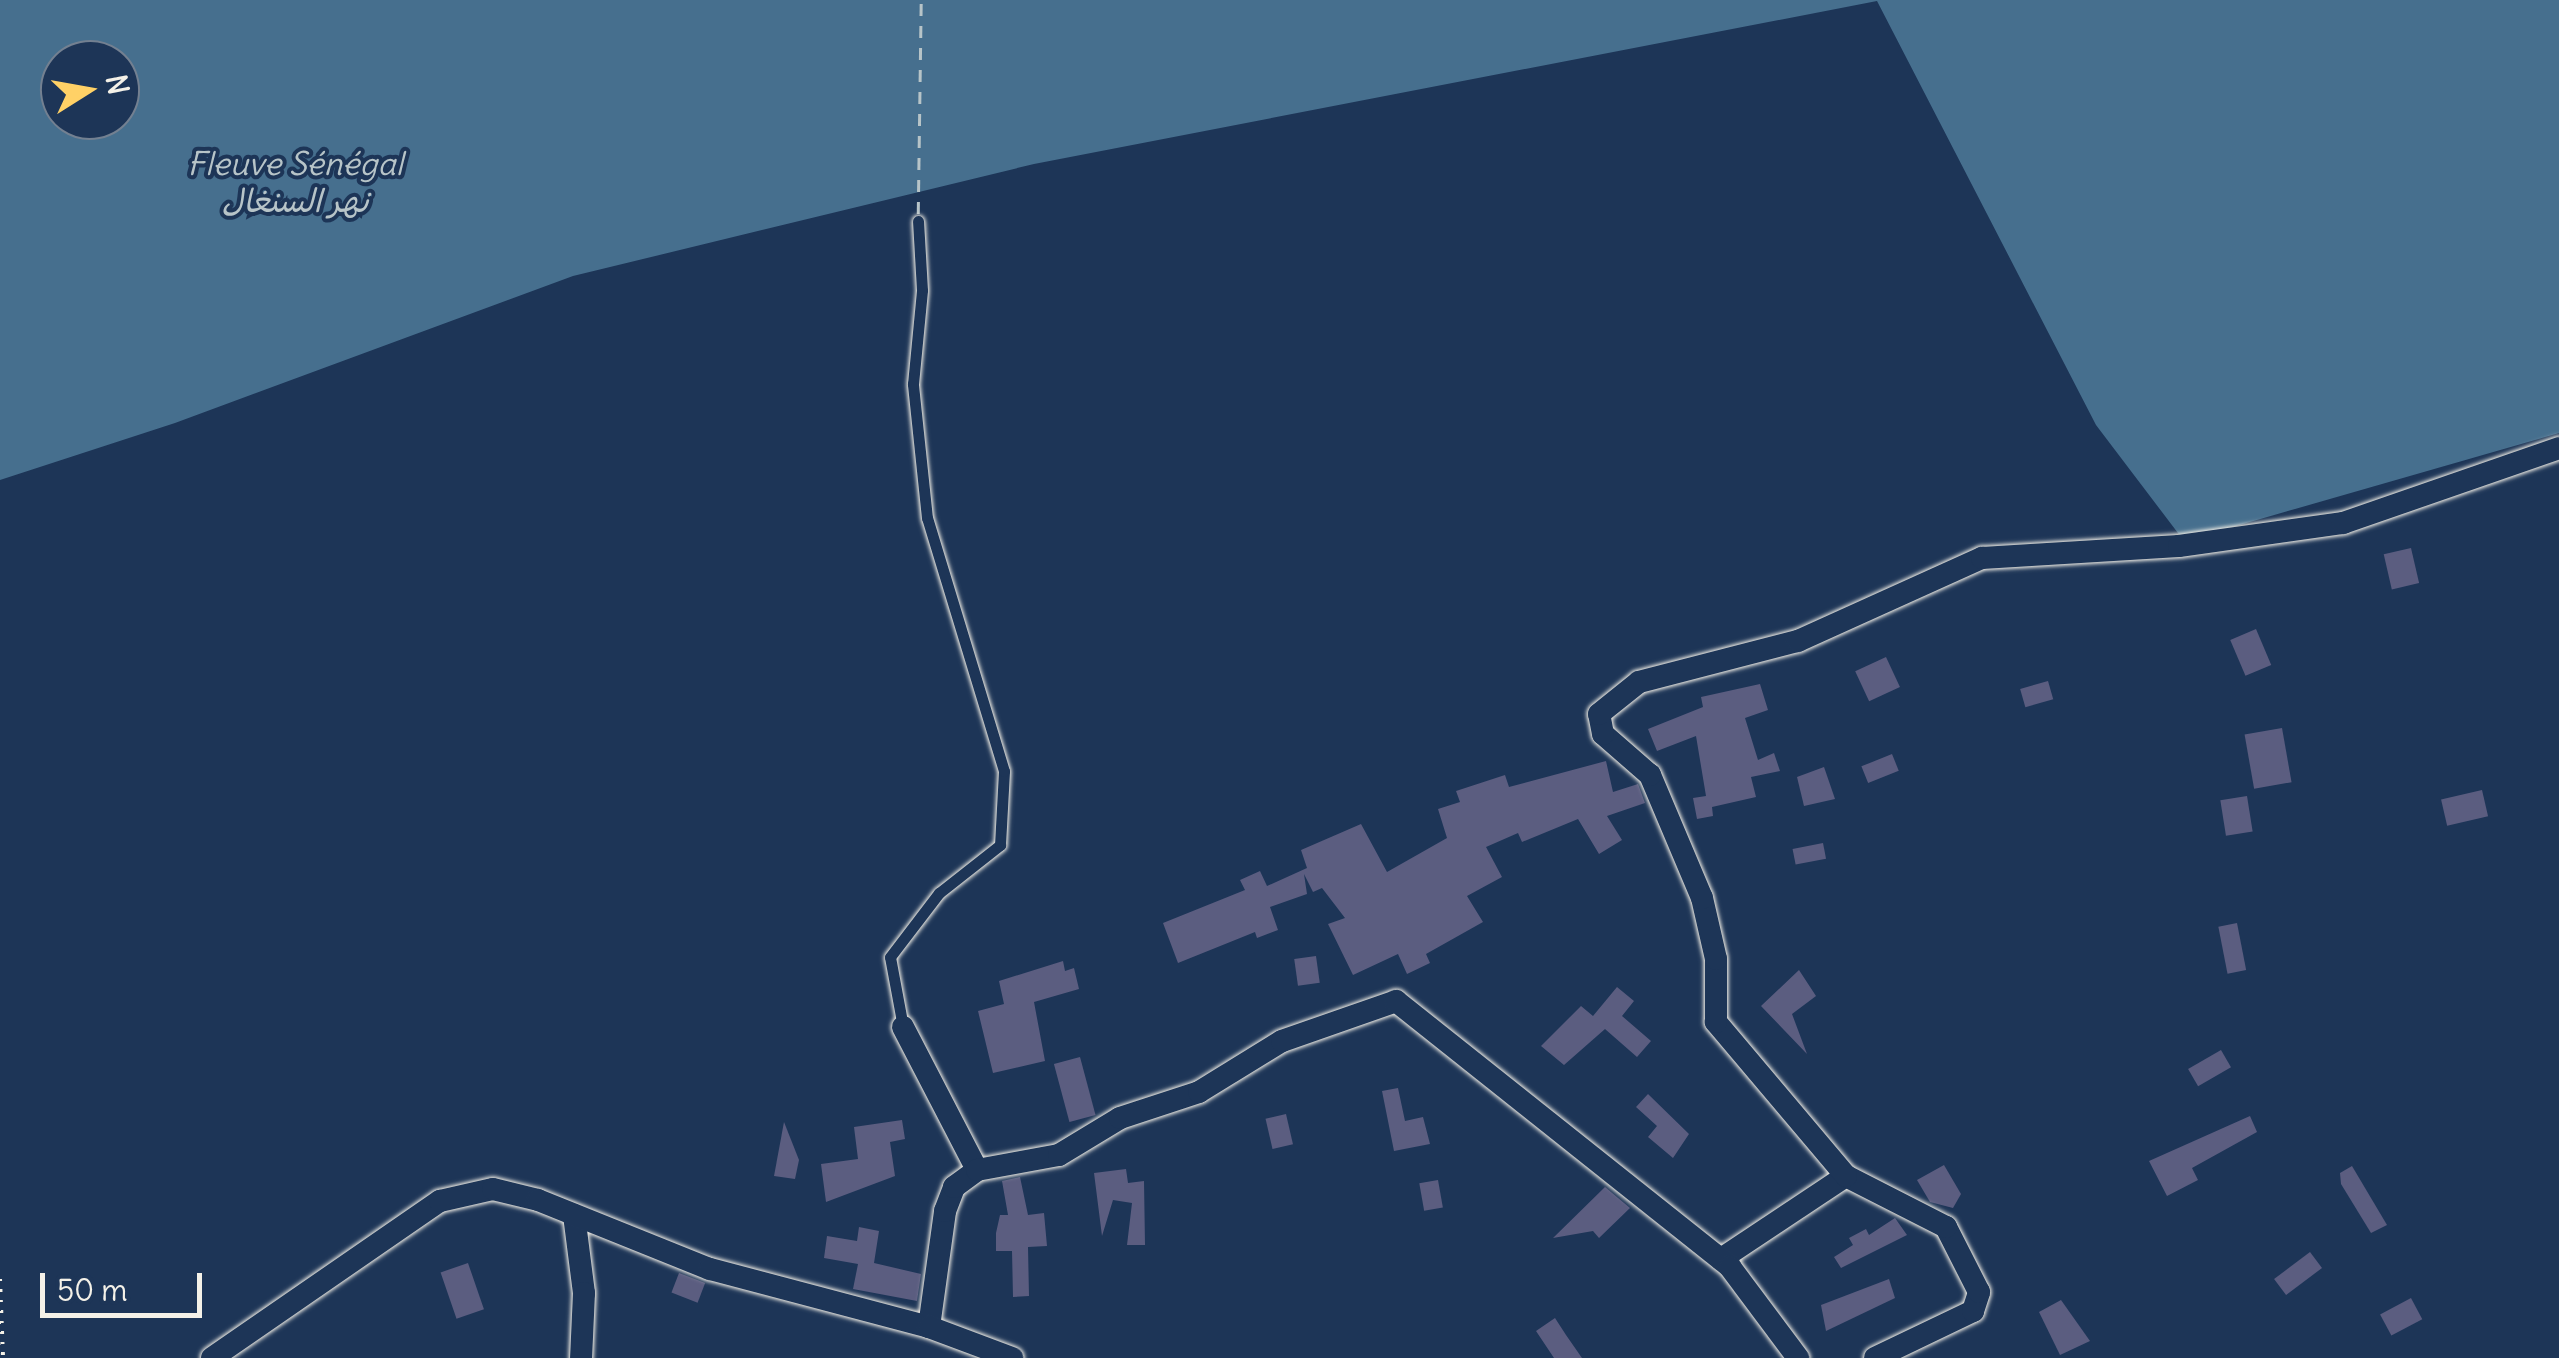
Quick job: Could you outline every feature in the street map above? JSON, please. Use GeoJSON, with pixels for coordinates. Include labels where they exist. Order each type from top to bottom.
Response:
{"type":"FeatureCollection","features":[{"type":"Feature","properties":{"kind":"street"},"geometry":{"type":"LineString","coordinates":[[1875,1358],[1973,1311],[1979,1292],[1946,1227],[1846,1176],[1716,1022],[1716,959],[1702,898],[1650,775],[1604,734],[1599,714],[1614,697],[1639,682],[1798,641],[1982,558],[2178,546],[2343,523],[2559,448]]}},
{"type":"Feature","properties":{"kind":"street"},"geometry":{"type":"LineString","coordinates":[[929,1327],[945,1211],[954,1187],[976,1170],[1058,1156],[1107,1124],[1199,1092],[1282,1041],[1396,1001],[1721,1259],[1798,1358]]}},
{"type":"Feature","properties":{"kind":"street"},"geometry":{"type":"LineString","coordinates":[[903,1027],[976,1170]]}},
{"type":"Feature","properties":{"kind":"street"},"geometry":{"type":"LineString","coordinates":[[1721,1259],[1846,1176]]}},
{"type":"Feature","properties":{"kind":"street"},"geometry":{"type":"LineString","coordinates":[[212,1358],[440,1201],[493,1189],[574,1215],[710,1269],[929,1327],[1012,1358]]}},
{"type":"Feature","properties":{"kind":"street"},"geometry":{"type":"LineString","coordinates":[[574,1215],[584,1293],[582,1358]]}},
{"type":"Feature","properties":{"kind":"lane"},"geometry":{"type":"LineString","coordinates":[[903,1027],[890,957],[939,893],[1000,845],[1004,771],[927,518],[914,384],[922,290],[918,221]]}},
{"type":"Feature","properties":{"kind":"path"},"geometry":{"type":"LineString","coordinates":[[0,1279],[3,1358]]}},
{"type":"Feature","properties":{"kind":"water","name":"Fleuve Sénégal نهر السنغال"},"geometry":{"type":"Polygon","coordinates":[[[0,0],[2559,0],[2559,433],[2184,541],[2096,425],[1877,1],[1034,164],[573,276],[175,423],[0,480],[0,0]]]}},
{"type":"Feature","properties":{"kind":"building"},"geometry":{"type":"Polygon","coordinates":[[[2411,548],[2419,583],[2392,589],[2384,554],[2411,548]]]}},
{"type":"Feature","properties":{"kind":"building"},"geometry":{"type":"Polygon","coordinates":[[[2256,629],[2271,665],[2245,676],[2230,640],[2256,629]]]}},
{"type":"Feature","properties":{"kind":"building"},"geometry":{"type":"Polygon","coordinates":[[[1886,657],[1900,687],[1869,701],[1855,671],[1886,657]]]}},
{"type":"Feature","properties":{"kind":"building"},"geometry":{"type":"Polygon","coordinates":[[[2048,681],[2053,699],[2025,707],[2020,689],[2048,681]]]}},
{"type":"Feature","properties":{"kind":"building"},"geometry":{"type":"Polygon","coordinates":[[[1760,684],[1768,710],[1745,718],[1758,760],[1774,753],[1780,771],[1751,777],[1756,797],[1712,807],[1713,816],[1697,819],[1693,798],[1706,796],[1696,736],[1657,751],[1648,729],[1703,707],[1701,697],[1760,684]]]}},
{"type":"Feature","properties":{"kind":"building"},"geometry":{"type":"Polygon","coordinates":[[[2282,728],[2292,782],[2254,789],[2245,735],[2282,728]]]}},
{"type":"Feature","properties":{"kind":"building"},"geometry":{"type":"Polygon","coordinates":[[[1892,754],[1899,771],[1868,783],[1861,766],[1892,754]]]}},
{"type":"Feature","properties":{"kind":"building"},"geometry":{"type":"Polygon","coordinates":[[[1606,761],[1613,792],[1638,784],[1645,803],[1607,816],[1622,840],[1599,854],[1578,819],[1522,842],[1518,833],[1486,847],[1502,877],[1467,896],[1483,922],[1426,954],[1430,963],[1407,974],[1398,954],[1353,975],[1328,924],[1345,918],[1322,888],[1313,892],[1304,874],[1307,894],[1270,907],[1278,930],[1257,938],[1255,932],[1178,963],[1163,923],[1245,890],[1240,880],[1260,871],[1267,886],[1307,868],[1301,850],[1361,824],[1387,872],[1447,838],[1438,809],[1460,802],[1456,791],[1505,775],[1509,787],[1606,761]]]}},
{"type":"Feature","properties":{"kind":"building"},"geometry":{"type":"Polygon","coordinates":[[[1824,767],[1835,799],[1804,806],[1797,777],[1824,767]]]}},
{"type":"Feature","properties":{"kind":"building"},"geometry":{"type":"Polygon","coordinates":[[[2482,790],[2488,816],[2447,826],[2441,799],[2482,790]]]}},
{"type":"Feature","properties":{"kind":"building"},"geometry":{"type":"Polygon","coordinates":[[[2247,796],[2253,832],[2226,836],[2220,800],[2247,796]]]}},
{"type":"Feature","properties":{"kind":"building"},"geometry":{"type":"Polygon","coordinates":[[[1823,843],[1826,859],[1796,865],[1793,849],[1823,843]]]}},
{"type":"Feature","properties":{"kind":"building"},"geometry":{"type":"Polygon","coordinates":[[[2237,923],[2246,970],[2228,974],[2218,927],[2237,923]]]}},
{"type":"Feature","properties":{"kind":"building"},"geometry":{"type":"Polygon","coordinates":[[[1316,956],[1320,983],[1298,986],[1294,959],[1316,956]]]}},
{"type":"Feature","properties":{"kind":"building"},"geometry":{"type":"Polygon","coordinates":[[[1063,961],[1065,971],[1074,968],[1079,989],[1034,1002],[1045,1061],[993,1073],[978,1011],[1004,1004],[999,981],[1063,961]]]}},
{"type":"Feature","properties":{"kind":"building"},"geometry":{"type":"Polygon","coordinates":[[[1799,970],[1816,996],[1792,1014],[1807,1054],[1761,1006],[1799,970]]]}},
{"type":"Feature","properties":{"kind":"building"},"geometry":{"type":"Polygon","coordinates":[[[1617,987],[1634,1001],[1622,1016],[1651,1041],[1637,1057],[1605,1029],[1564,1065],[1541,1046],[1581,1006],[1593,1016],[1617,987]]]}},
{"type":"Feature","properties":{"kind":"building"},"geometry":{"type":"Polygon","coordinates":[[[2221,1050],[2231,1067],[2198,1086],[2188,1069],[2221,1050]]]}},
{"type":"Feature","properties":{"kind":"building"},"geometry":{"type":"Polygon","coordinates":[[[1080,1057],[1096,1115],[1069,1122],[1054,1064],[1080,1057]]]}},
{"type":"Feature","properties":{"kind":"building"},"geometry":{"type":"Polygon","coordinates":[[[1398,1088],[1405,1121],[1423,1117],[1430,1144],[1394,1151],[1382,1091],[1398,1088]]]}},
{"type":"Feature","properties":{"kind":"building"},"geometry":{"type":"Polygon","coordinates":[[[1648,1094],[1689,1134],[1673,1158],[1648,1137],[1657,1126],[1636,1107],[1648,1094]]]}},
{"type":"Feature","properties":{"kind":"building"},"geometry":{"type":"Polygon","coordinates":[[[1286,1114],[1293,1144],[1273,1149],[1266,1119],[1286,1114]]]}},
{"type":"Feature","properties":{"kind":"building"},"geometry":{"type":"Polygon","coordinates":[[[2250,1116],[2257,1132],[2192,1168],[2198,1180],[2167,1196],[2149,1161],[2250,1116]]]}},
{"type":"Feature","properties":{"kind":"building"},"geometry":{"type":"Polygon","coordinates":[[[902,1120],[905,1139],[890,1142],[895,1176],[826,1202],[821,1164],[858,1159],[854,1127],[902,1120]]]}},
{"type":"Feature","properties":{"kind":"building"},"geometry":{"type":"Polygon","coordinates":[[[784,1122],[799,1160],[795,1179],[774,1176],[784,1122]]]}},
{"type":"Feature","properties":{"kind":"building"},"geometry":{"type":"Polygon","coordinates":[[[1944,1165],[1961,1194],[1953,1208],[1930,1202],[1917,1180],[1944,1165]]]}},
{"type":"Feature","properties":{"kind":"building"},"geometry":{"type":"Polygon","coordinates":[[[2352,1166],[2387,1225],[2371,1233],[2341,1184],[2340,1173],[2352,1166]]]}},
{"type":"Feature","properties":{"kind":"building"},"geometry":{"type":"Polygon","coordinates":[[[1126,1169],[1128,1183],[1144,1181],[1145,1245],[1127,1245],[1132,1203],[1113,1200],[1102,1236],[1094,1173],[1126,1169]]]}},
{"type":"Feature","properties":{"kind":"building"},"geometry":{"type":"Polygon","coordinates":[[[1020,1177],[1028,1215],[1044,1213],[1047,1246],[1028,1247],[1029,1296],[1013,1297],[1012,1251],[996,1251],[996,1233],[1000,1215],[1008,1215],[1002,1181],[1020,1177]]]}},
{"type":"Feature","properties":{"kind":"building"},"geometry":{"type":"Polygon","coordinates":[[[1438,1180],[1443,1208],[1424,1211],[1419,1183],[1438,1180]]]}},
{"type":"Feature","properties":{"kind":"building"},"geometry":{"type":"Polygon","coordinates":[[[1605,1187],[1630,1208],[1599,1238],[1593,1231],[1553,1238],[1605,1187]]]}},
{"type":"Feature","properties":{"kind":"building"},"geometry":{"type":"Polygon","coordinates":[[[1895,1218],[1907,1235],[1841,1268],[1834,1257],[1853,1245],[1849,1238],[1866,1229],[1869,1235],[1895,1218]]]}},
{"type":"Feature","properties":{"kind":"building"},"geometry":{"type":"Polygon","coordinates":[[[859,1227],[879,1231],[874,1263],[921,1274],[917,1301],[853,1289],[858,1264],[824,1258],[827,1236],[857,1241],[859,1227]]]}},
{"type":"Feature","properties":{"kind":"building"},"geometry":{"type":"Polygon","coordinates":[[[2310,1252],[2322,1268],[2286,1295],[2274,1279],[2310,1252]]]}},
{"type":"Feature","properties":{"kind":"building"},"geometry":{"type":"Polygon","coordinates":[[[468,1263],[484,1309],[457,1319],[441,1272],[468,1263]]]}},
{"type":"Feature","properties":{"kind":"building"},"geometry":{"type":"Polygon","coordinates":[[[679,1273],[705,1283],[698,1303],[671,1293],[679,1273]]]}},
{"type":"Feature","properties":{"kind":"building"},"geometry":{"type":"Polygon","coordinates":[[[1889,1279],[1895,1298],[1826,1331],[1821,1305],[1889,1279]]]}},
{"type":"Feature","properties":{"kind":"building"},"geometry":{"type":"Polygon","coordinates":[[[2411,1298],[2422,1319],[2391,1336],[2380,1314],[2411,1298]]]}},
{"type":"Feature","properties":{"kind":"building"},"geometry":{"type":"Polygon","coordinates":[[[2061,1300],[2090,1341],[2060,1355],[2039,1312],[2061,1300]]]}},
{"type":"Feature","properties":{"kind":"building"},"geometry":{"type":"Polygon","coordinates":[[[1555,1318],[1582,1358],[1554,1358],[1536,1331],[1555,1318]]]}},
{"type":"Feature","properties":{"kind":"ferry route"},"geometry":{"type":"LineString","coordinates":[[918,214],[921,0]]}}]}
